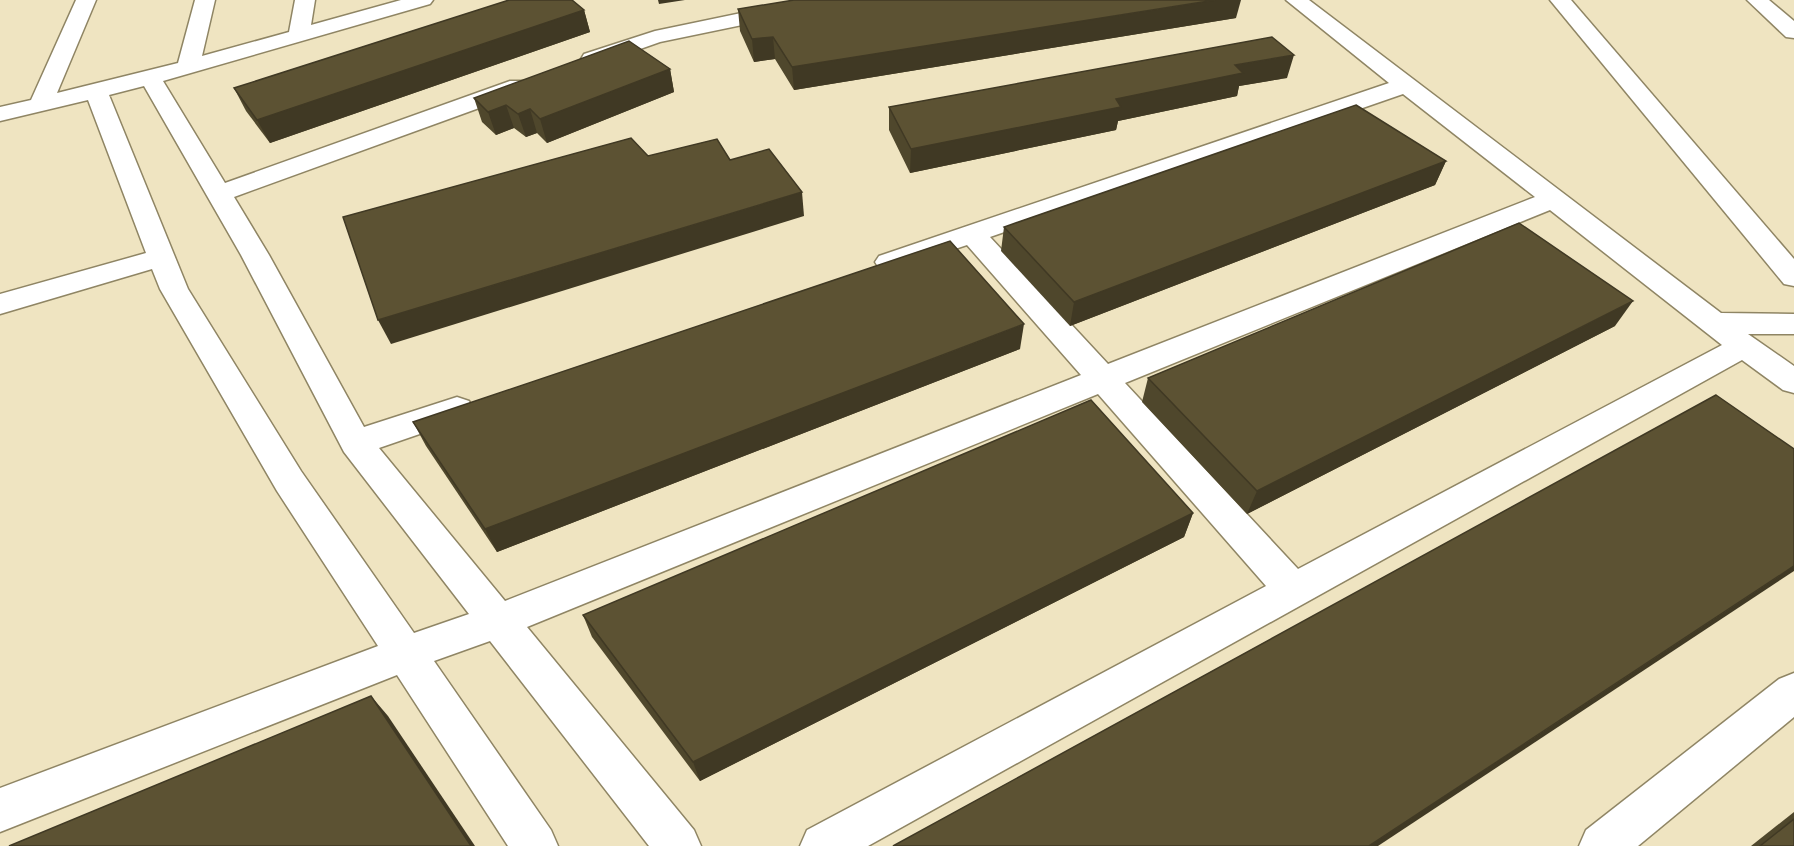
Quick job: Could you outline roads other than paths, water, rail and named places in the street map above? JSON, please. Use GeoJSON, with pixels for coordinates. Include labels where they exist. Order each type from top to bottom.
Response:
{"type":"FeatureCollection","features":[{"type":"Feature","properties":{"kind":"street"},"geometry":{"type":"LineString","coordinates":[[40,105],[86,0]]}},
{"type":"Feature","properties":{"kind":"street"},"geometry":{"type":"LineString","coordinates":[[188,67],[205,0]]}},
{"type":"Feature","properties":{"kind":"street"},"geometry":{"type":"LineString","coordinates":[[299,36],[305,0]]}},
{"type":"Feature","properties":{"kind":"street"},"geometry":{"type":"LineString","coordinates":[[0,114],[150,78],[299,36],[386,5],[423,0]]}},
{"type":"Feature","properties":{"kind":"street"},"geometry":{"type":"LineString","coordinates":[[577,65],[655,37],[834,0]]}},
{"type":"Feature","properties":{"kind":"street"},"geometry":{"type":"LineString","coordinates":[[1296,0],[1744,346],[1794,382]]}},
{"type":"Feature","properties":{"kind":"street"},"geometry":{"type":"LineString","coordinates":[[1560,0],[1794,277]]}},
{"type":"Feature","properties":{"kind":"street"},"geometry":{"type":"LineString","coordinates":[[1757,0],[1794,32]]}},
{"type":"Feature","properties":{"kind":"street"},"geometry":{"type":"LineString","coordinates":[[218,194],[543,77]]}},
{"type":"Feature","properties":{"kind":"street"},"geometry":{"type":"LineString","coordinates":[[150,78],[255,255],[356,443],[678,846]]}},
{"type":"Feature","properties":{"kind":"street"},"geometry":{"type":"LineString","coordinates":[[860,272],[1407,86]]}},
{"type":"Feature","properties":{"kind":"street"},"geometry":{"type":"LineString","coordinates":[[96,91],[174,289],[289,481],[535,846]]}},
{"type":"Feature","properties":{"kind":"street"},"geometry":{"type":"LineString","coordinates":[[0,810],[406,653],[498,621],[1554,199]]}},
{"type":"Feature","properties":{"kind":"street"},"geometry":{"type":"LineString","coordinates":[[972,234],[1294,591]]}},
{"type":"Feature","properties":{"kind":"street"},"geometry":{"type":"LineString","coordinates":[[0,304],[162,257]]}},
{"type":"Feature","properties":{"kind":"street"},"geometry":{"type":"LineString","coordinates":[[1713,322],[1794,324]]}},
{"type":"Feature","properties":{"kind":"street"},"geometry":{"type":"LineString","coordinates":[[824,846],[1744,346]]}},
{"type":"Feature","properties":{"kind":"street"},"geometry":{"type":"LineString","coordinates":[[356,443],[479,401]]}},
{"type":"Feature","properties":{"kind":"street"},"geometry":{"type":"LineString","coordinates":[[1602,846],[1794,692]]}}]}
